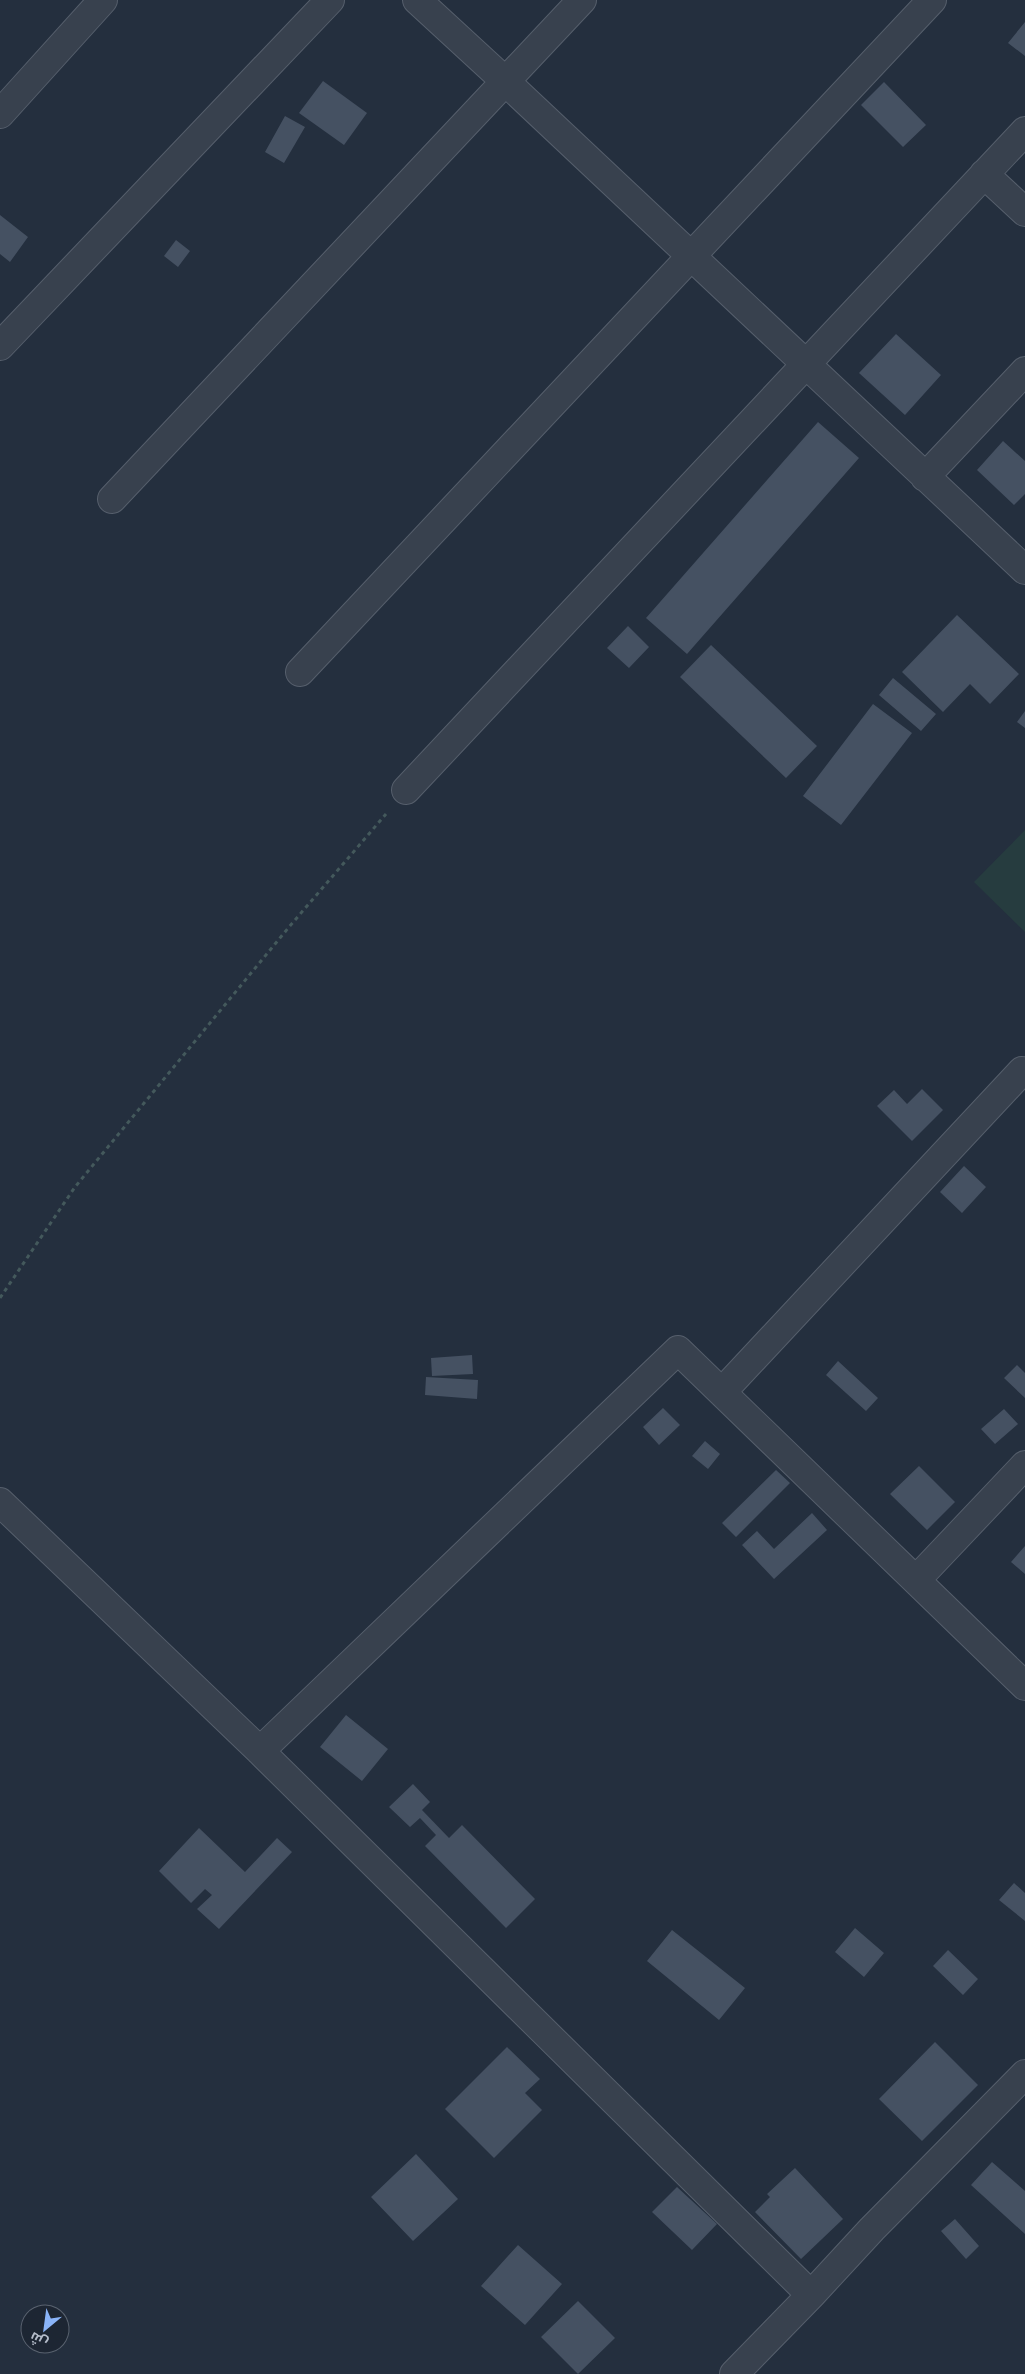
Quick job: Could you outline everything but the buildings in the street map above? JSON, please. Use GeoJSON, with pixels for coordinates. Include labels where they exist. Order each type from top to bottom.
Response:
{"type":"FeatureCollection","features":[{"type":"Feature","properties":{"kind":"street"},"geometry":{"type":"LineString","coordinates":[[0,114],[103,0]]}},
{"type":"Feature","properties":{"kind":"street"},"geometry":{"type":"LineString","coordinates":[[0,346],[330,0]]}},
{"type":"Feature","properties":{"kind":"street"},"geometry":{"type":"LineString","coordinates":[[417,0],[1025,570]]}},
{"type":"Feature","properties":{"kind":"street"},"geometry":{"type":"LineString","coordinates":[[112,499],[582,0]]}},
{"type":"Feature","properties":{"kind":"street"},"geometry":{"type":"LineString","coordinates":[[300,672],[932,0]]}},
{"type":"Feature","properties":{"kind":"street"},"geometry":{"type":"LineString","coordinates":[[406,790],[1025,131]]}},
{"type":"Feature","properties":{"kind":"street"},"geometry":{"type":"LineString","coordinates":[[984,174],[1025,212]]}},
{"type":"Feature","properties":{"kind":"street"},"geometry":{"type":"LineString","coordinates":[[925,477],[1025,370]]}},
{"type":"Feature","properties":{"kind":"street"},"geometry":{"type":"LineString","coordinates":[[722,1392],[1022,1071],[1025,1074]]}},
{"type":"Feature","properties":{"kind":"street"},"geometry":{"type":"LineString","coordinates":[[260,1751],[678,1350],[1025,1686]]}},
{"type":"Feature","properties":{"kind":"street"},"geometry":{"type":"LineString","coordinates":[[916,1580],[1025,1465]]}},
{"type":"Feature","properties":{"kind":"street"},"geometry":{"type":"LineString","coordinates":[[0,1502],[260,1751],[812,2295]]}},
{"type":"Feature","properties":{"kind":"street"},"geometry":{"type":"LineString","coordinates":[[734,2374],[812,2295],[872,2229],[1025,2074]]}},
{"type":"Feature","properties":{"kind":"path"},"geometry":{"type":"LineString","coordinates":[[0,1298],[75,1187],[289,927],[406,790]]}},
{"type":"Feature","properties":{"kind":"green space"},"geometry":{"type":"Polygon","coordinates":[[[1025,830],[1025,932],[974,882],[1025,830]]]}}]}
